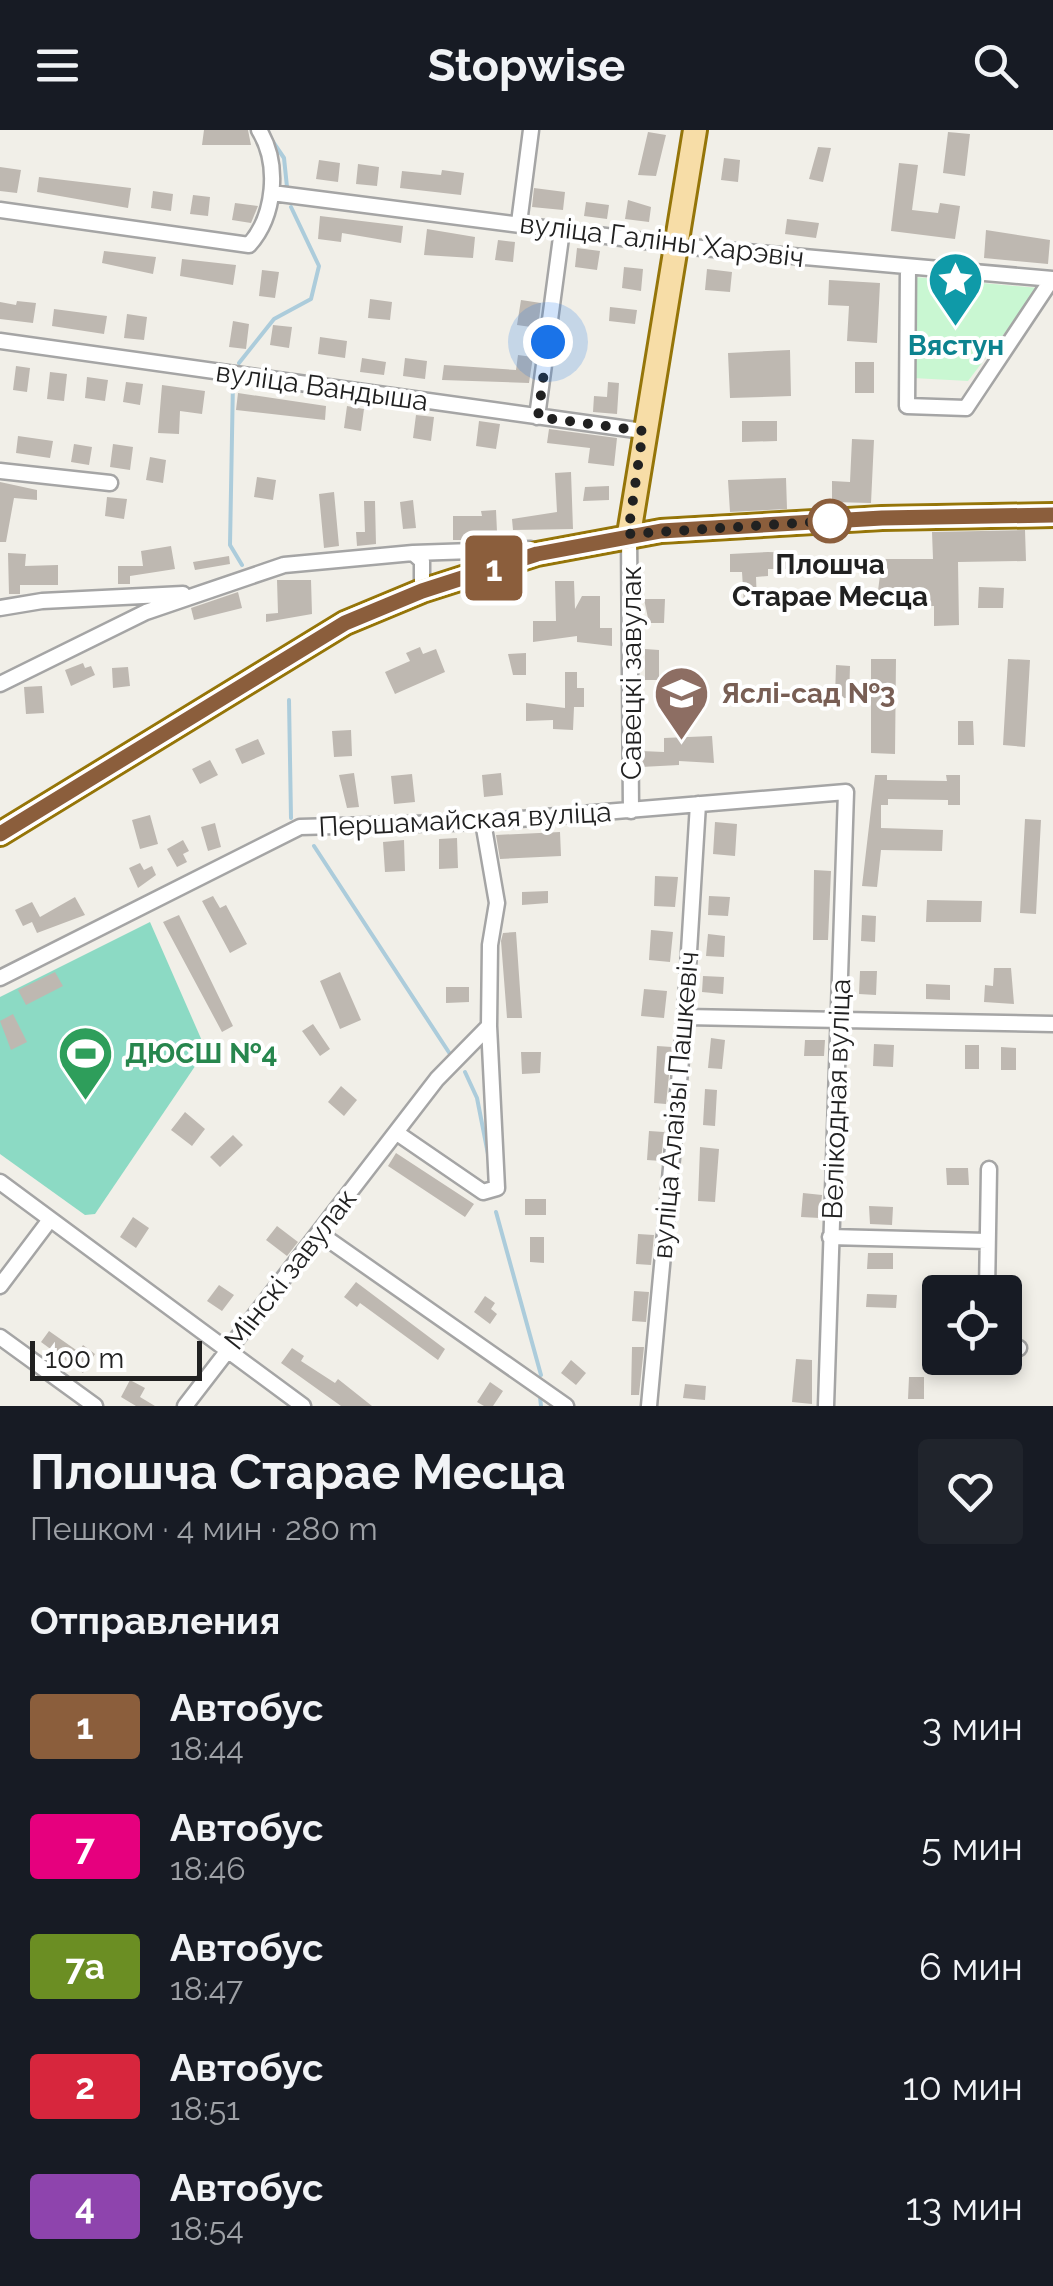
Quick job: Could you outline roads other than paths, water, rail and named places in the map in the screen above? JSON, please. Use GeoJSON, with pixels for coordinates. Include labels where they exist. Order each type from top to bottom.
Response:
{"type":"FeatureCollection","features":[{"type":"Feature","properties":{"kind":"main road"},"geometry":{"type":"LineString","coordinates":[[628,534],[695,130]]}},
{"type":"Feature","properties":{"kind":"main road"},"geometry":{"type":"LineString","coordinates":[[0,834],[345,623],[422,591],[628,534],[882,518],[1053,515]]}},
{"type":"Feature","properties":{"kind":"street"},"geometry":{"type":"LineString","coordinates":[[0,210],[250,245],[264,228],[272,193],[267,143],[259,130]]}},
{"type":"Feature","properties":{"kind":"street"},"geometry":{"type":"LineString","coordinates":[[519,223],[531,130]]}},
{"type":"Feature","properties":{"kind":"street","name":"вуліца Галіны Харэвіч"},"geometry":{"type":"LineString","coordinates":[[272,193],[676,245],[1052,279]]}},
{"type":"Feature","properties":{"kind":"street"},"geometry":{"type":"LineString","coordinates":[[538,417],[562,230]]}},
{"type":"Feature","properties":{"kind":"street"},"geometry":{"type":"LineString","coordinates":[[908,268],[907,406],[966,408],[1052,279]]}},
{"type":"Feature","properties":{"kind":"street","name":"вуліца Вандыша"},"geometry":{"type":"LineString","coordinates":[[0,341],[643,431]]}},
{"type":"Feature","properties":{"kind":"street"},"geometry":{"type":"LineString","coordinates":[[0,471],[110,484]]}},
{"type":"Feature","properties":{"kind":"street","name":"Савецкі завулак"},"geometry":{"type":"LineString","coordinates":[[628,534],[631,811]]}},
{"type":"Feature","properties":{"kind":"street"},"geometry":{"type":"LineString","coordinates":[[0,684],[146,612],[284,565],[414,553],[567,548]]}},
{"type":"Feature","properties":{"kind":"street"},"geometry":{"type":"LineString","coordinates":[[414,553],[422,561],[422,591]]}},
{"type":"Feature","properties":{"kind":"street"},"geometry":{"type":"LineString","coordinates":[[0,608],[194,594]]}},
{"type":"Feature","properties":{"kind":"street"},"geometry":{"type":"LineString","coordinates":[[142,595],[146,612]]}},
{"type":"Feature","properties":{"kind":"street","name":"Першамайская вуліца"},"geometry":{"type":"LineString","coordinates":[[0,978],[300,827],[483,822],[846,792]]}},
{"type":"Feature","properties":{"kind":"street","name":"Велікодная вуліца"},"geometry":{"type":"LineString","coordinates":[[826,1406],[846,792]]}},
{"type":"Feature","properties":{"kind":"street","name":"вуліца Алаізы Пашкевіч"},"geometry":{"type":"LineString","coordinates":[[649,1406],[685,1017],[698,804]]}},
{"type":"Feature","properties":{"kind":"street"},"geometry":{"type":"LineString","coordinates":[[397,1132],[483,1192],[497,1188],[489,1026],[490,945],[497,903],[483,822]]}},
{"type":"Feature","properties":{"kind":"street"},"geometry":{"type":"LineString","coordinates":[[685,1017],[1053,1024]]}},
{"type":"Feature","properties":{"kind":"street","name":"Мінскі завулак"},"geometry":{"type":"LineString","coordinates":[[185,1406],[438,1079],[489,1026]]}},
{"type":"Feature","properties":{"kind":"street"},"geometry":{"type":"LineString","coordinates":[[987,1275],[989,1168]]}},
{"type":"Feature","properties":{"kind":"street"},"geometry":{"type":"LineString","coordinates":[[0,1182],[304,1406]]}},
{"type":"Feature","properties":{"kind":"street"},"geometry":{"type":"LineString","coordinates":[[0,1286],[50,1221]]}},
{"type":"Feature","properties":{"kind":"street"},"geometry":{"type":"LineString","coordinates":[[319,1233],[566,1406]]}},
{"type":"Feature","properties":{"kind":"street"},"geometry":{"type":"LineString","coordinates":[[830,1237],[986,1241]]}},
{"type":"Feature","properties":{"kind":"street"},"geometry":{"type":"LineString","coordinates":[[0,1337],[95,1406]]}},
{"type":"Feature","properties":{"kind":"waterway"},"geometry":{"type":"LineString","coordinates":[[269,136],[284,158],[287,187]]}},
{"type":"Feature","properties":{"kind":"waterway"},"geometry":{"type":"LineString","coordinates":[[239,363],[274,319],[311,299],[319,266],[291,207]]}},
{"type":"Feature","properties":{"kind":"waterway"},"geometry":{"type":"LineString","coordinates":[[233,381],[230,545],[242,565]]}},
{"type":"Feature","properties":{"kind":"waterway"},"geometry":{"type":"LineString","coordinates":[[289,700],[291,818]]}},
{"type":"Feature","properties":{"kind":"waterway"},"geometry":{"type":"LineString","coordinates":[[314,846],[450,1054]]}},
{"type":"Feature","properties":{"kind":"waterway"},"geometry":{"type":"LineString","coordinates":[[465,1072],[477,1098],[489,1159]]}},
{"type":"Feature","properties":{"kind":"waterway"},"geometry":{"type":"LineString","coordinates":[[496,1212],[541,1375]]}},
{"type":"Feature","properties":{"kind":"waterway"},"geometry":{"type":"LineString","coordinates":[[540,1397],[541,1406]]}},
{"type":"Feature","properties":{"kind":"place","name":"Вястун"},"geometry":{"type":"Point","coordinates":[956,328]}},
{"type":"Feature","properties":{"kind":"place","name":"Плошча Старае Месца"},"geometry":{"type":"Point","coordinates":[830,521]}},
{"type":"Feature","properties":{"kind":"place","name":"Яслі-сад №3"},"geometry":{"type":"Point","coordinates":[682,742]}},
{"type":"Feature","properties":{"kind":"place","name":"ДЮСШ №4"},"geometry":{"type":"Point","coordinates":[86,1102]}}]}
